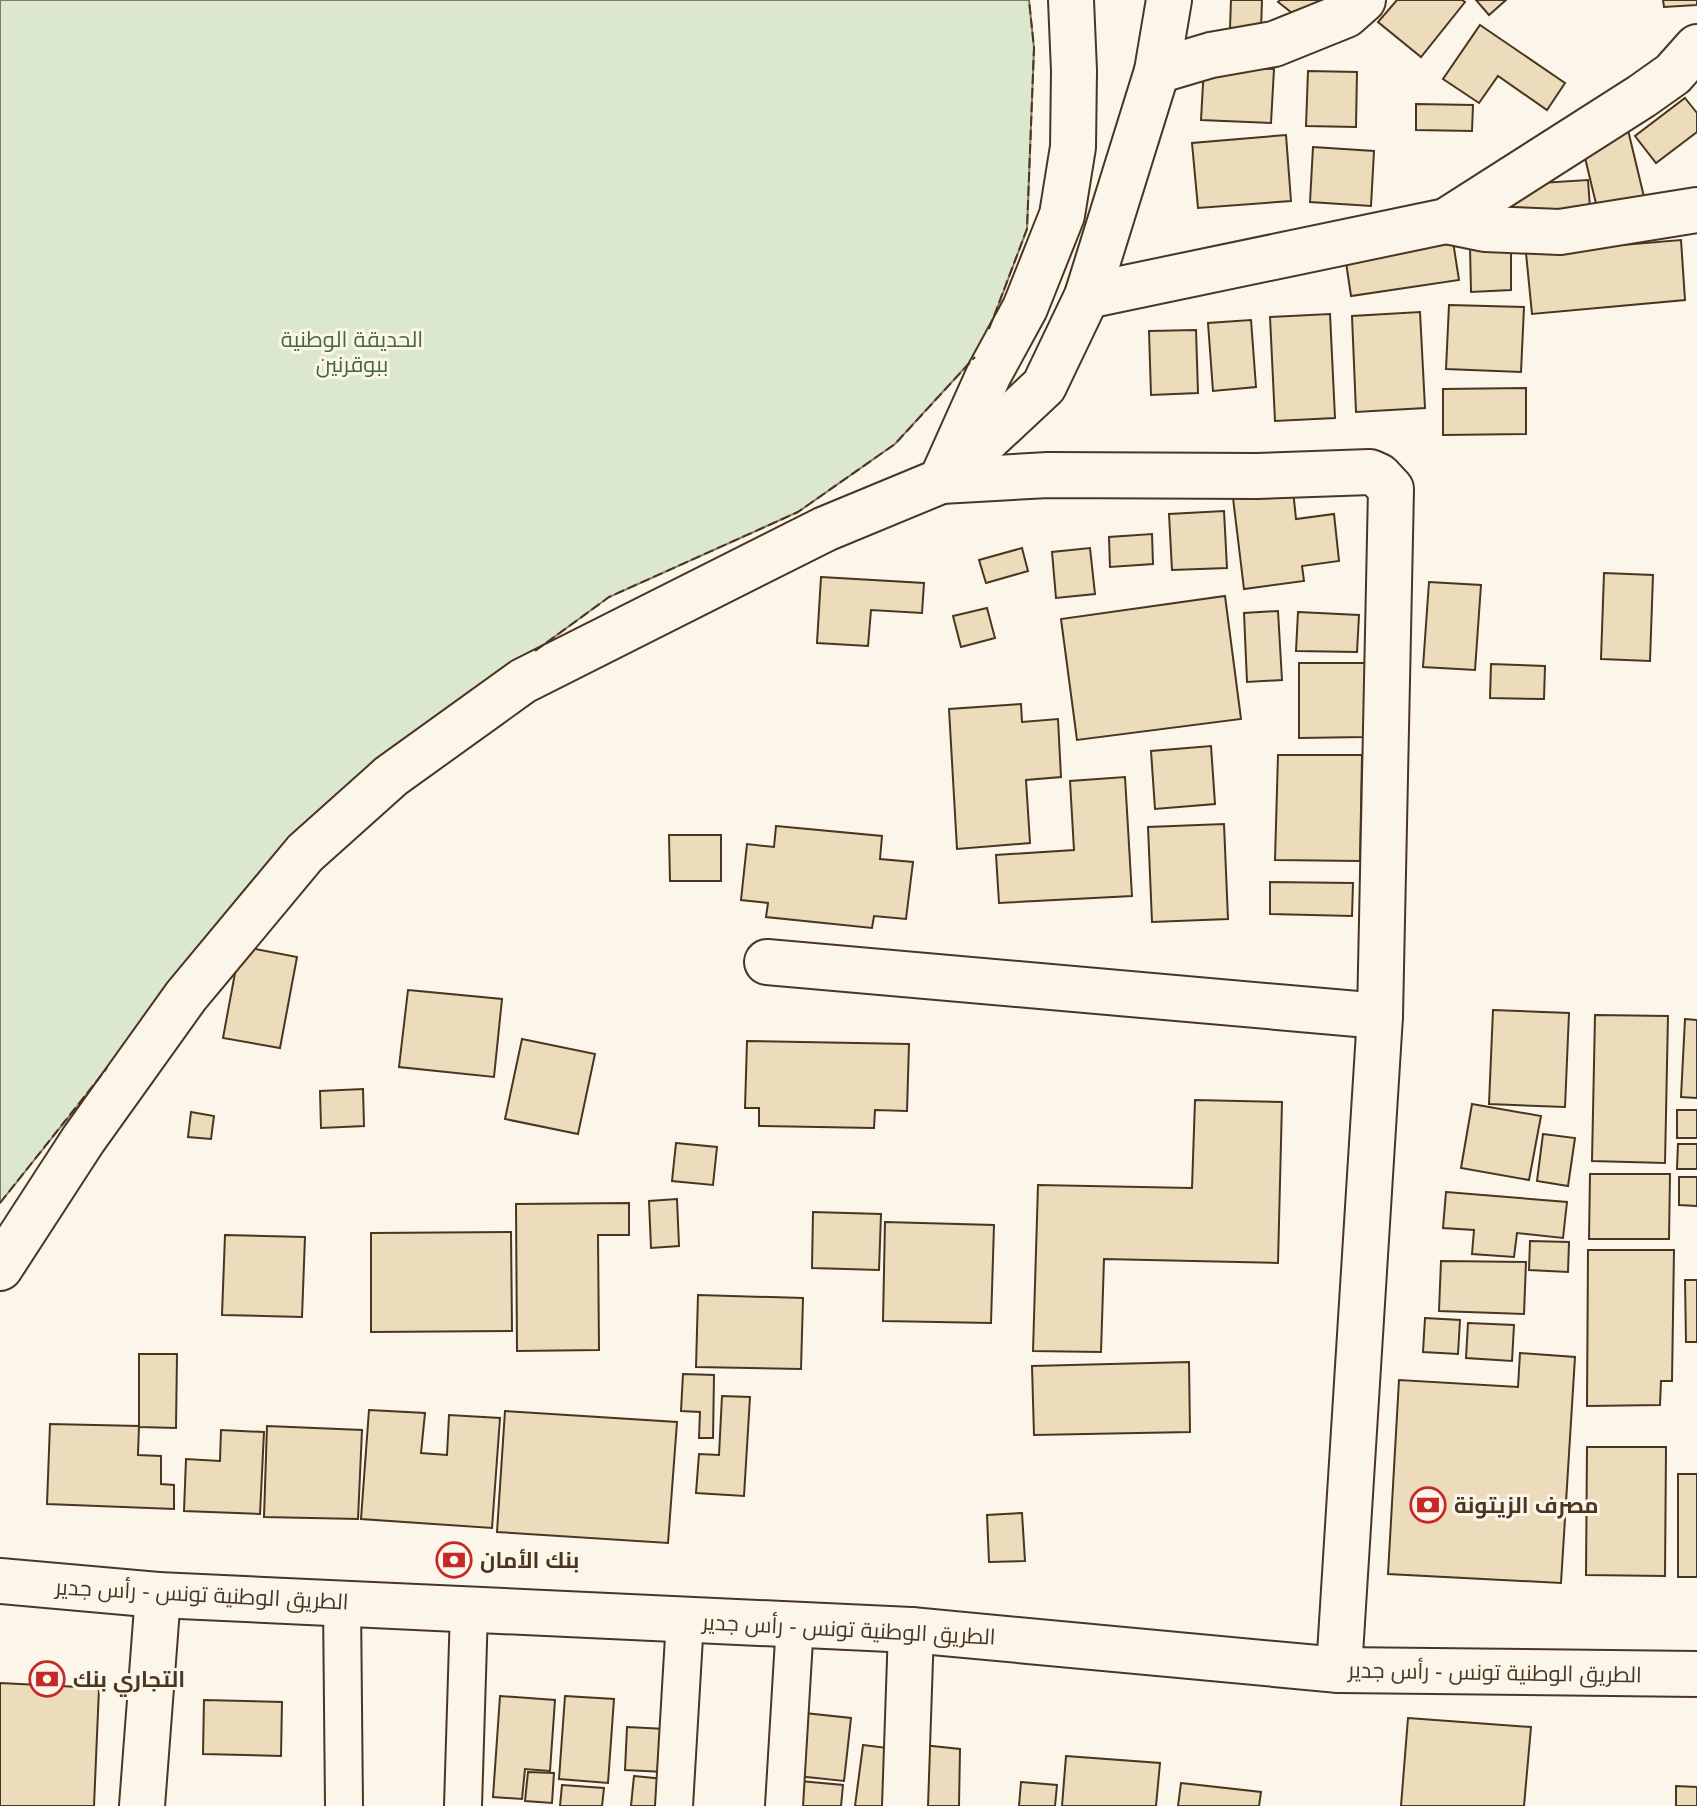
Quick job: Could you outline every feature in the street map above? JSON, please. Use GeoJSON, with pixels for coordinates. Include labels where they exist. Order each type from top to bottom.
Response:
{"type":"FeatureCollection","features":[{"type":"Feature","properties":{"kind":"street"},"geometry":{"type":"LineString","coordinates":[[941,481],[989,374],[1025,308],[1062,215],[1073,147],[1071,0]]}},
{"type":"Feature","properties":{"kind":"street"},"geometry":{"type":"LineString","coordinates":[[941,481],[1044,386],[1087,296],[1157,71],[1169,0]]}},
{"type":"Feature","properties":{"kind":"street"},"geometry":{"type":"LineString","coordinates":[[1157,71],[1211,55],[1274,44],[1346,15],[1363,0]]}},
{"type":"Feature","properties":{"kind":"street"},"geometry":{"type":"LineString","coordinates":[[1087,296],[1446,221],[1642,96],[1673,74],[1697,47]]}},
{"type":"Feature","properties":{"kind":"street"},"geometry":{"type":"LineString","coordinates":[[1446,221],[1485,229],[1560,232],[1697,210]]}},
{"type":"Feature","properties":{"kind":"street"},"geometry":{"type":"LineString","coordinates":[[0,1268],[83,1140],[186,996],[305,853],[391,776],[523,681],[825,529],[941,481],[1048,475],[1257,476],[1370,472],[1386,481],[1391,489],[1380,1016],[1339,1670]]}},
{"type":"Feature","properties":{"kind":"street"},"geometry":{"type":"LineString","coordinates":[[767,962],[1380,1016]]}},
{"type":"Feature","properties":{"kind":"street","name":"الطريق الوطنية تونس - رأس جدير"},"geometry":{"type":"LineString","coordinates":[[0,1581],[158,1595],[911,1630],[1339,1670],[1697,1674]]}},
{"type":"Feature","properties":{"kind":"street"},"geometry":{"type":"LineString","coordinates":[[142,1806],[158,1595]]}},
{"type":"Feature","properties":{"kind":"street"},"geometry":{"type":"LineString","coordinates":[[342,1603],[344,1806]]}},
{"type":"Feature","properties":{"kind":"street"},"geometry":{"type":"LineString","coordinates":[[463,1806],[469,1610]]}},
{"type":"Feature","properties":{"kind":"street"},"geometry":{"type":"LineString","coordinates":[[674,1806],[685,1620]]}},
{"type":"Feature","properties":{"kind":"street"},"geometry":{"type":"LineString","coordinates":[[784,1806],[795,1623]]}},
{"type":"Feature","properties":{"kind":"street"},"geometry":{"type":"LineString","coordinates":[[905,1806],[911,1630]]}},
{"type":"Feature","properties":{"kind":"green space","name":"الحديقة الوطنية ببوقرنين"},"geometry":{"type":"Polygon","coordinates":[[[0,0],[1029,0],[1034,48],[1027,229],[982,349],[895,444],[798,512],[609,597],[398,751],[206,945],[0,1203],[0,0]]]}},
{"type":"Feature","properties":{"kind":"building"},"geometry":{"type":"Polygon","coordinates":[[[1231,0],[1262,0],[1261,30],[1230,28],[1231,0]]]}},
{"type":"Feature","properties":{"kind":"building"},"geometry":{"type":"Polygon","coordinates":[[[1322,0],[1305,23],[1278,2],[1322,0]]]}},
{"type":"Feature","properties":{"kind":"building"},"geometry":{"type":"Polygon","coordinates":[[[1397,0],[1465,2],[1421,57],[1378,22],[1397,0]]]}},
{"type":"Feature","properties":{"kind":"building"},"geometry":{"type":"Polygon","coordinates":[[[1476,0],[1506,0],[1489,15],[1476,0]]]}},
{"type":"Feature","properties":{"kind":"building"},"geometry":{"type":"Polygon","coordinates":[[[1663,0],[1697,0],[1697,5],[1664,7],[1663,0]]]}},
{"type":"Feature","properties":{"kind":"building"},"geometry":{"type":"Polygon","coordinates":[[[1480,25],[1565,83],[1547,110],[1498,76],[1479,103],[1443,79],[1480,25]]]}},
{"type":"Feature","properties":{"kind":"building"},"geometry":{"type":"Polygon","coordinates":[[[1204,66],[1274,69],[1271,123],[1201,120],[1204,66]]]}},
{"type":"Feature","properties":{"kind":"building"},"geometry":{"type":"Polygon","coordinates":[[[1308,71],[1357,72],[1356,127],[1306,126],[1308,71]]]}},
{"type":"Feature","properties":{"kind":"building"},"geometry":{"type":"Polygon","coordinates":[[[1685,98],[1697,113],[1697,132],[1656,163],[1635,136],[1685,98]]]}},
{"type":"Feature","properties":{"kind":"building"},"geometry":{"type":"Polygon","coordinates":[[[1416,104],[1473,105],[1472,131],[1416,130],[1416,104]]]}},
{"type":"Feature","properties":{"kind":"building"},"geometry":{"type":"Polygon","coordinates":[[[1628,130],[1645,201],[1598,212],[1581,141],[1628,130]]]}},
{"type":"Feature","properties":{"kind":"building"},"geometry":{"type":"Polygon","coordinates":[[[1286,135],[1291,201],[1198,208],[1192,143],[1286,135]]]}},
{"type":"Feature","properties":{"kind":"building"},"geometry":{"type":"Polygon","coordinates":[[[1313,147],[1374,151],[1371,206],[1310,202],[1313,147]]]}},
{"type":"Feature","properties":{"kind":"building"},"geometry":{"type":"Polygon","coordinates":[[[1588,180],[1590,208],[1511,214],[1509,185],[1588,180]]]}},
{"type":"Feature","properties":{"kind":"building"},"geometry":{"type":"Polygon","coordinates":[[[1452,235],[1459,280],[1351,296],[1344,249],[1452,235]]]}},
{"type":"Feature","properties":{"kind":"building"},"geometry":{"type":"Polygon","coordinates":[[[1681,240],[1685,300],[1532,314],[1526,253],[1681,240]]]}},
{"type":"Feature","properties":{"kind":"building"},"geometry":{"type":"Polygon","coordinates":[[[1511,246],[1511,290],[1471,292],[1470,247],[1511,246]]]}},
{"type":"Feature","properties":{"kind":"building"},"geometry":{"type":"Polygon","coordinates":[[[1449,305],[1524,307],[1521,372],[1446,369],[1449,305]]]}},
{"type":"Feature","properties":{"kind":"building"},"geometry":{"type":"Polygon","coordinates":[[[1420,312],[1425,408],[1356,412],[1352,316],[1420,312]]]}},
{"type":"Feature","properties":{"kind":"building"},"geometry":{"type":"Polygon","coordinates":[[[1330,314],[1335,418],[1275,421],[1270,317],[1330,314]]]}},
{"type":"Feature","properties":{"kind":"building"},"geometry":{"type":"Polygon","coordinates":[[[1251,320],[1256,387],[1213,391],[1208,323],[1251,320]]]}},
{"type":"Feature","properties":{"kind":"building"},"geometry":{"type":"Polygon","coordinates":[[[1196,330],[1198,393],[1151,395],[1149,331],[1196,330]]]}},
{"type":"Feature","properties":{"kind":"building"},"geometry":{"type":"Polygon","coordinates":[[[1526,388],[1526,434],[1443,435],[1443,389],[1526,388]]]}},
{"type":"Feature","properties":{"kind":"building"},"geometry":{"type":"Polygon","coordinates":[[[1293,490],[1296,519],[1334,514],[1339,561],[1302,566],[1304,581],[1244,589],[1233,498],[1293,490]]]}},
{"type":"Feature","properties":{"kind":"building"},"geometry":{"type":"Polygon","coordinates":[[[1224,511],[1227,568],[1172,570],[1169,514],[1224,511]]]}},
{"type":"Feature","properties":{"kind":"building"},"geometry":{"type":"Polygon","coordinates":[[[1152,534],[1153,564],[1110,567],[1109,537],[1152,534]]]}},
{"type":"Feature","properties":{"kind":"building"},"geometry":{"type":"Polygon","coordinates":[[[1022,548],[1028,571],[986,583],[979,560],[1022,548]]]}},
{"type":"Feature","properties":{"kind":"building"},"geometry":{"type":"Polygon","coordinates":[[[1090,548],[1095,594],[1056,598],[1052,552],[1090,548]]]}},
{"type":"Feature","properties":{"kind":"building"},"geometry":{"type":"Polygon","coordinates":[[[1604,573],[1653,575],[1650,661],[1601,659],[1604,573]]]}},
{"type":"Feature","properties":{"kind":"building"},"geometry":{"type":"Polygon","coordinates":[[[821,577],[924,583],[922,613],[871,610],[868,646],[817,643],[821,577]]]}},
{"type":"Feature","properties":{"kind":"building"},"geometry":{"type":"Polygon","coordinates":[[[1429,582],[1481,585],[1475,670],[1423,667],[1429,582]]]}},
{"type":"Feature","properties":{"kind":"building"},"geometry":{"type":"Polygon","coordinates":[[[1225,596],[1241,719],[1077,740],[1061,619],[1225,596]]]}},
{"type":"Feature","properties":{"kind":"building"},"geometry":{"type":"Polygon","coordinates":[[[987,608],[995,638],[961,647],[953,616],[987,608]]]}},
{"type":"Feature","properties":{"kind":"building"},"geometry":{"type":"Polygon","coordinates":[[[1278,611],[1282,680],[1247,682],[1244,613],[1278,611]]]}},
{"type":"Feature","properties":{"kind":"building"},"geometry":{"type":"Polygon","coordinates":[[[1298,612],[1359,615],[1357,652],[1296,651],[1298,612]]]}},
{"type":"Feature","properties":{"kind":"building"},"geometry":{"type":"Polygon","coordinates":[[[1299,663],[1365,663],[1365,737],[1299,738],[1299,663]]]}},
{"type":"Feature","properties":{"kind":"building"},"geometry":{"type":"Polygon","coordinates":[[[1491,664],[1545,666],[1544,699],[1490,698],[1491,664]]]}},
{"type":"Feature","properties":{"kind":"building"},"geometry":{"type":"Polygon","coordinates":[[[1021,704],[1022,722],[1058,719],[1061,777],[1026,780],[1030,843],[957,849],[949,709],[1021,704]]]}},
{"type":"Feature","properties":{"kind":"building"},"geometry":{"type":"Polygon","coordinates":[[[1211,746],[1215,804],[1155,809],[1151,751],[1211,746]]]}},
{"type":"Feature","properties":{"kind":"building"},"geometry":{"type":"Polygon","coordinates":[[[1278,755],[1362,755],[1360,861],[1275,860],[1278,755]]]}},
{"type":"Feature","properties":{"kind":"building"},"geometry":{"type":"Polygon","coordinates":[[[1125,777],[1132,896],[999,903],[996,855],[1074,850],[1070,781],[1125,777]]]}},
{"type":"Feature","properties":{"kind":"building"},"geometry":{"type":"Polygon","coordinates":[[[1224,824],[1228,919],[1152,922],[1148,827],[1224,824]]]}},
{"type":"Feature","properties":{"kind":"building"},"geometry":{"type":"Polygon","coordinates":[[[776,826],[882,836],[880,859],[913,862],[906,919],[874,916],[872,928],[766,917],[768,903],[741,900],[747,844],[774,847],[776,826]]]}},
{"type":"Feature","properties":{"kind":"building"},"geometry":{"type":"Polygon","coordinates":[[[669,835],[721,835],[721,881],[670,881],[669,835]]]}},
{"type":"Feature","properties":{"kind":"building"},"geometry":{"type":"Polygon","coordinates":[[[1270,882],[1353,883],[1352,916],[1270,914],[1270,882]]]}},
{"type":"Feature","properties":{"kind":"building"},"geometry":{"type":"Polygon","coordinates":[[[240,946],[297,957],[280,1048],[223,1038],[240,946]]]}},
{"type":"Feature","properties":{"kind":"building"},"geometry":{"type":"Polygon","coordinates":[[[408,990],[502,999],[494,1077],[399,1067],[408,990]]]}},
{"type":"Feature","properties":{"kind":"building"},"geometry":{"type":"Polygon","coordinates":[[[1493,1010],[1569,1013],[1565,1107],[1489,1104],[1493,1010]]]}},
{"type":"Feature","properties":{"kind":"building"},"geometry":{"type":"Polygon","coordinates":[[[1595,1015],[1668,1016],[1665,1163],[1592,1161],[1595,1015]]]}},
{"type":"Feature","properties":{"kind":"building"},"geometry":{"type":"Polygon","coordinates":[[[1685,1019],[1697,1020],[1697,1098],[1681,1097],[1685,1019]]]}},
{"type":"Feature","properties":{"kind":"building"},"geometry":{"type":"Polygon","coordinates":[[[522,1039],[595,1054],[578,1134],[505,1119],[522,1039]]]}},
{"type":"Feature","properties":{"kind":"building"},"geometry":{"type":"Polygon","coordinates":[[[747,1041],[909,1044],[907,1111],[875,1110],[874,1128],[759,1126],[759,1108],[745,1108],[747,1041]]]}},
{"type":"Feature","properties":{"kind":"building"},"geometry":{"type":"Polygon","coordinates":[[[363,1089],[364,1126],[321,1128],[320,1091],[363,1089]]]}},
{"type":"Feature","properties":{"kind":"building"},"geometry":{"type":"Polygon","coordinates":[[[1195,1100],[1282,1102],[1278,1263],[1104,1259],[1101,1352],[1033,1351],[1038,1185],[1192,1188],[1195,1100]]]}},
{"type":"Feature","properties":{"kind":"building"},"geometry":{"type":"Polygon","coordinates":[[[1472,1104],[1541,1116],[1529,1180],[1461,1168],[1472,1104]]]}},
{"type":"Feature","properties":{"kind":"building"},"geometry":{"type":"Polygon","coordinates":[[[1677,1110],[1697,1110],[1697,1138],[1677,1138],[1677,1110]]]}},
{"type":"Feature","properties":{"kind":"building"},"geometry":{"type":"Polygon","coordinates":[[[191,1112],[214,1116],[211,1139],[188,1137],[191,1112]]]}},
{"type":"Feature","properties":{"kind":"building"},"geometry":{"type":"Polygon","coordinates":[[[1543,1134],[1575,1138],[1568,1186],[1537,1181],[1543,1134]]]}},
{"type":"Feature","properties":{"kind":"building"},"geometry":{"type":"Polygon","coordinates":[[[676,1143],[717,1147],[713,1185],[672,1181],[676,1143]]]}},
{"type":"Feature","properties":{"kind":"building"},"geometry":{"type":"Polygon","coordinates":[[[1678,1144],[1697,1144],[1697,1169],[1677,1169],[1678,1144]]]}},
{"type":"Feature","properties":{"kind":"building"},"geometry":{"type":"Polygon","coordinates":[[[1590,1174],[1670,1174],[1669,1239],[1589,1239],[1590,1174]]]}},
{"type":"Feature","properties":{"kind":"building"},"geometry":{"type":"Polygon","coordinates":[[[1679,1177],[1697,1177],[1697,1206],[1679,1205],[1679,1177]]]}},
{"type":"Feature","properties":{"kind":"building"},"geometry":{"type":"Polygon","coordinates":[[[1446,1192],[1567,1202],[1563,1238],[1517,1233],[1514,1257],[1472,1254],[1474,1230],[1443,1228],[1446,1192]]]}},
{"type":"Feature","properties":{"kind":"building"},"geometry":{"type":"Polygon","coordinates":[[[677,1199],[679,1246],[651,1248],[649,1201],[677,1199]]]}},
{"type":"Feature","properties":{"kind":"building"},"geometry":{"type":"Polygon","coordinates":[[[629,1203],[629,1235],[598,1235],[599,1350],[517,1351],[516,1204],[629,1203]]]}},
{"type":"Feature","properties":{"kind":"building"},"geometry":{"type":"Polygon","coordinates":[[[813,1212],[881,1214],[879,1270],[812,1268],[813,1212]]]}},
{"type":"Feature","properties":{"kind":"building"},"geometry":{"type":"Polygon","coordinates":[[[885,1222],[994,1225],[991,1323],[883,1321],[885,1222]]]}},
{"type":"Feature","properties":{"kind":"building"},"geometry":{"type":"Polygon","coordinates":[[[511,1232],[512,1331],[371,1332],[371,1233],[511,1232]]]}},
{"type":"Feature","properties":{"kind":"building"},"geometry":{"type":"Polygon","coordinates":[[[225,1235],[305,1237],[302,1317],[222,1315],[225,1235]]]}},
{"type":"Feature","properties":{"kind":"building"},"geometry":{"type":"Polygon","coordinates":[[[1530,1241],[1569,1242],[1568,1272],[1529,1270],[1530,1241]]]}},
{"type":"Feature","properties":{"kind":"building"},"geometry":{"type":"Polygon","coordinates":[[[1588,1250],[1674,1250],[1672,1381],[1661,1381],[1660,1405],[1587,1406],[1588,1250]]]}},
{"type":"Feature","properties":{"kind":"building"},"geometry":{"type":"Polygon","coordinates":[[[1441,1261],[1526,1262],[1524,1314],[1439,1311],[1441,1261]]]}},
{"type":"Feature","properties":{"kind":"building"},"geometry":{"type":"Polygon","coordinates":[[[1685,1280],[1697,1280],[1697,1342],[1686,1342],[1685,1280]]]}},
{"type":"Feature","properties":{"kind":"building"},"geometry":{"type":"Polygon","coordinates":[[[698,1295],[803,1298],[801,1369],[696,1367],[698,1295]]]}},
{"type":"Feature","properties":{"kind":"building"},"geometry":{"type":"Polygon","coordinates":[[[1425,1318],[1460,1320],[1458,1354],[1423,1352],[1425,1318]]]}},
{"type":"Feature","properties":{"kind":"building"},"geometry":{"type":"Polygon","coordinates":[[[1468,1323],[1514,1325],[1512,1361],[1466,1358],[1468,1323]]]}},
{"type":"Feature","properties":{"kind":"building"},"geometry":{"type":"Polygon","coordinates":[[[1520,1353],[1575,1357],[1561,1583],[1388,1574],[1399,1380],[1518,1387],[1520,1353]]]}},
{"type":"Feature","properties":{"kind":"building"},"geometry":{"type":"Polygon","coordinates":[[[139,1354],[177,1354],[176,1428],[139,1427],[139,1354]]]}},
{"type":"Feature","properties":{"kind":"building"},"geometry":{"type":"Polygon","coordinates":[[[1189,1362],[1190,1432],[1034,1435],[1032,1366],[1189,1362]]]}},
{"type":"Feature","properties":{"kind":"building"},"geometry":{"type":"Polygon","coordinates":[[[683,1374],[714,1375],[713,1438],[699,1438],[700,1412],[681,1411],[683,1374]]]}},
{"type":"Feature","properties":{"kind":"building"},"geometry":{"type":"Polygon","coordinates":[[[722,1396],[750,1397],[744,1496],[696,1493],[699,1454],[719,1455],[722,1396]]]}},
{"type":"Feature","properties":{"kind":"building"},"geometry":{"type":"Polygon","coordinates":[[[369,1410],[425,1413],[421,1453],[447,1455],[449,1415],[500,1418],[492,1528],[361,1519],[369,1410]]]}},
{"type":"Feature","properties":{"kind":"building"},"geometry":{"type":"Polygon","coordinates":[[[505,1411],[677,1422],[668,1543],[497,1532],[505,1411]]]}},
{"type":"Feature","properties":{"kind":"building"},"geometry":{"type":"Polygon","coordinates":[[[50,1424],[139,1426],[138,1455],[161,1456],[161,1484],[174,1485],[174,1509],[47,1504],[50,1424]]]}},
{"type":"Feature","properties":{"kind":"building"},"geometry":{"type":"Polygon","coordinates":[[[267,1426],[362,1430],[358,1519],[264,1517],[267,1426]]]}},
{"type":"Feature","properties":{"kind":"building"},"geometry":{"type":"Polygon","coordinates":[[[221,1430],[264,1432],[260,1514],[184,1511],[186,1459],[220,1461],[221,1430]]]}},
{"type":"Feature","properties":{"kind":"building"},"geometry":{"type":"Polygon","coordinates":[[[1587,1447],[1666,1447],[1665,1576],[1586,1575],[1587,1447]]]}},
{"type":"Feature","properties":{"kind":"building"},"geometry":{"type":"Polygon","coordinates":[[[1678,1474],[1697,1474],[1697,1577],[1678,1577],[1678,1474]]]}},
{"type":"Feature","properties":{"kind":"building"},"geometry":{"type":"Polygon","coordinates":[[[1022,1513],[1025,1561],[989,1562],[987,1515],[1022,1513]]]}},
{"type":"Feature","properties":{"kind":"building"},"geometry":{"type":"Polygon","coordinates":[[[0,1683],[99,1688],[94,1806],[0,1806],[0,1683]]]}},
{"type":"Feature","properties":{"kind":"building"},"geometry":{"type":"Polygon","coordinates":[[[500,1696],[555,1700],[550,1771],[525,1769],[522,1799],[493,1797],[500,1696]]]}},
{"type":"Feature","properties":{"kind":"building"},"geometry":{"type":"Polygon","coordinates":[[[565,1696],[614,1699],[608,1783],[559,1779],[565,1696]]]}},
{"type":"Feature","properties":{"kind":"building"},"geometry":{"type":"Polygon","coordinates":[[[204,1700],[282,1702],[281,1756],[203,1754],[204,1700]]]}},
{"type":"Feature","properties":{"kind":"building"},"geometry":{"type":"Polygon","coordinates":[[[795,1712],[851,1718],[844,1781],[788,1775],[795,1712]]]}},
{"type":"Feature","properties":{"kind":"building"},"geometry":{"type":"Polygon","coordinates":[[[1408,1718],[1531,1727],[1524,1806],[1401,1806],[1408,1718]]]}},
{"type":"Feature","properties":{"kind":"building"},"geometry":{"type":"Polygon","coordinates":[[[627,1727],[666,1729],[664,1772],[625,1770],[627,1727]]]}},
{"type":"Feature","properties":{"kind":"building"},"geometry":{"type":"Polygon","coordinates":[[[913,1744],[960,1749],[959,1806],[912,1806],[913,1744]]]}},
{"type":"Feature","properties":{"kind":"building"},"geometry":{"type":"Polygon","coordinates":[[[863,1745],[896,1749],[889,1806],[855,1806],[863,1745]]]}},
{"type":"Feature","properties":{"kind":"building"},"geometry":{"type":"Polygon","coordinates":[[[1066,1756],[1160,1763],[1156,1806],[1062,1806],[1066,1756]]]}},
{"type":"Feature","properties":{"kind":"building"},"geometry":{"type":"Polygon","coordinates":[[[528,1772],[554,1773],[552,1803],[525,1801],[528,1772]]]}},
{"type":"Feature","properties":{"kind":"building"},"geometry":{"type":"Polygon","coordinates":[[[634,1776],[664,1779],[661,1806],[631,1806],[634,1776]]]}},
{"type":"Feature","properties":{"kind":"building"},"geometry":{"type":"Polygon","coordinates":[[[800,1781],[843,1785],[841,1806],[798,1806],[800,1781]]]}},
{"type":"Feature","properties":{"kind":"building"},"geometry":{"type":"Polygon","coordinates":[[[1021,1782],[1057,1785],[1055,1806],[1019,1806],[1021,1782]]]}},
{"type":"Feature","properties":{"kind":"building"},"geometry":{"type":"Polygon","coordinates":[[[1181,1783],[1261,1792],[1259,1806],[1178,1806],[1181,1783]]]}},
{"type":"Feature","properties":{"kind":"building"},"geometry":{"type":"Polygon","coordinates":[[[562,1785],[604,1788],[602,1806],[560,1806],[562,1785]]]}},
{"type":"Feature","properties":{"kind":"building"},"geometry":{"type":"Polygon","coordinates":[[[1676,1786],[1697,1787],[1697,1806],[1676,1806],[1676,1786]]]}},
{"type":"Feature","properties":{"kind":"fence"},"geometry":{"type":"LineString","coordinates":[[989,329],[1027,229],[1034,48],[1029,0]]}},
{"type":"Feature","properties":{"kind":"fence"},"geometry":{"type":"LineString","coordinates":[[535,651],[609,597],[798,512],[895,444],[975,357]]}},
{"type":"Feature","properties":{"kind":"fence"},"geometry":{"type":"LineString","coordinates":[[0,1203],[107,1068]]}},
{"type":"Feature","properties":{"kind":"place","name":"مصرف الزيتونة"},"geometry":{"type":"Point","coordinates":[1428,1505]}},
{"type":"Feature","properties":{"kind":"place","name":"بنك الأمان"},"geometry":{"type":"Point","coordinates":[454,1560]}},
{"type":"Feature","properties":{"kind":"place","name":"التجاري بنك"},"geometry":{"type":"Point","coordinates":[47,1679]}}]}
